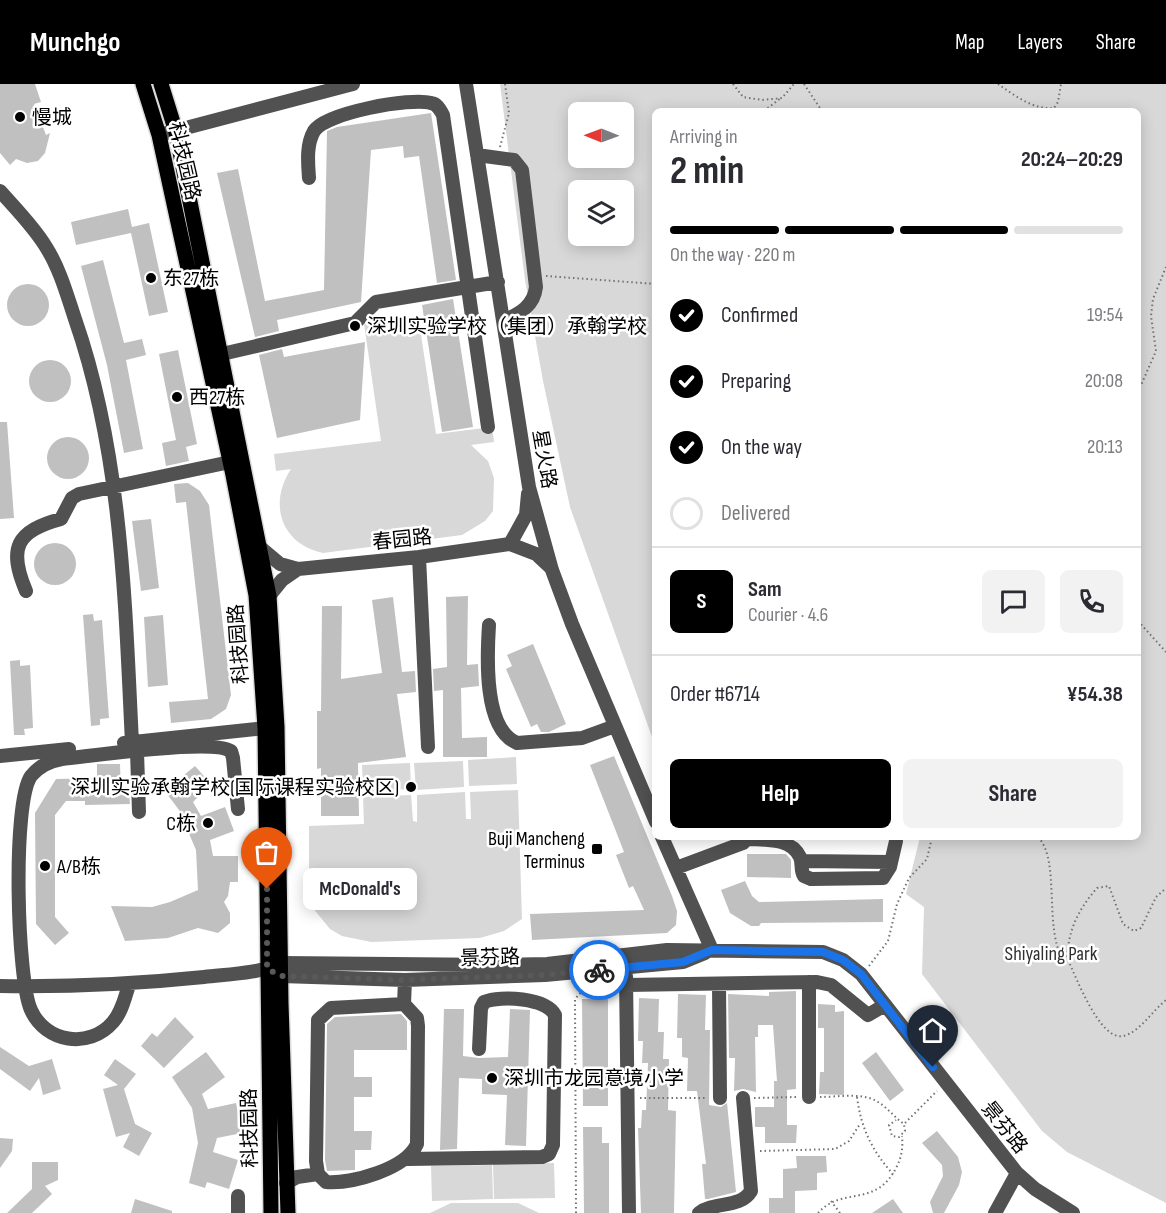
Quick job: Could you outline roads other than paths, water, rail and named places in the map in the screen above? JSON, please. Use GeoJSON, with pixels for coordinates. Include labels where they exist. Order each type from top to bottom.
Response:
{"type":"FeatureCollection","features":[{"type":"Feature","properties":{"kind":"main road","name":"科技园路"},"geometry":{"type":"LineString","coordinates":[[143,84],[159,135],[254,575],[265,729],[288,1213]]}},
{"type":"Feature","properties":{"kind":"main road","name":"科技园路"},"geometry":{"type":"LineString","coordinates":[[161,84],[176,132],[269,596],[277,727],[276,969],[271,1213]]}},
{"type":"Feature","properties":{"kind":"street"},"geometry":{"type":"LineString","coordinates":[[159,135],[352,84]]}},
{"type":"Feature","properties":{"kind":"street","name":"星火路"},"geometry":{"type":"LineString","coordinates":[[466,84],[529,487],[552,570],[652,813]]}},
{"type":"Feature","properties":{"kind":"street"},"geometry":{"type":"LineString","coordinates":[[309,178],[309,147],[315,131],[324,122],[345,114],[396,105],[430,102],[438,106],[443,115],[488,428]]}},
{"type":"Feature","properties":{"kind":"street"},"geometry":{"type":"LineString","coordinates":[[477,155],[514,160],[522,170],[535,275],[535,297],[527,308],[504,321]]}},
{"type":"Feature","properties":{"kind":"street"},"geometry":{"type":"LineString","coordinates":[[0,191],[46,248],[62,281],[91,369],[113,488],[125,604],[139,812]]}},
{"type":"Feature","properties":{"kind":"street"},"geometry":{"type":"LineString","coordinates":[[222,354],[355,322],[376,302],[498,282]]}},
{"type":"Feature","properties":{"kind":"street"},"geometry":{"type":"LineString","coordinates":[[26,591],[18,573],[16,553],[25,535],[43,524],[61,519],[72,498],[230,462]]}},
{"type":"Feature","properties":{"kind":"street"},"geometry":{"type":"LineString","coordinates":[[529,487],[526,515],[510,544],[536,554],[552,570]]}},
{"type":"Feature","properties":{"kind":"street","name":"春园路"},"geometry":{"type":"LineString","coordinates":[[298,569],[419,557],[510,544]]}},
{"type":"Feature","properties":{"kind":"street"},"geometry":{"type":"LineString","coordinates":[[261,548],[280,564],[298,569]]}},
{"type":"Feature","properties":{"kind":"street"},"geometry":{"type":"LineString","coordinates":[[419,557],[428,747]]}},
{"type":"Feature","properties":{"kind":"street"},"geometry":{"type":"LineString","coordinates":[[269,596],[282,580],[298,569]]}},
{"type":"Feature","properties":{"kind":"street"},"geometry":{"type":"LineString","coordinates":[[489,625],[485,671],[496,717],[511,741],[517,743],[582,738],[615,726]]}},
{"type":"Feature","properties":{"kind":"street"},"geometry":{"type":"LineString","coordinates":[[129,985],[124,1004],[114,1022],[102,1032],[86,1039],[69,1040],[54,1036],[39,1023],[32,1012],[23,987],[18,832],[24,792],[31,777],[50,761],[265,729]]}},
{"type":"Feature","properties":{"kind":"street"},"geometry":{"type":"LineString","coordinates":[[0,756],[135,747],[226,747],[231,751],[233,758],[238,809]]}},
{"type":"Feature","properties":{"kind":"street"},"geometry":{"type":"LineString","coordinates":[[663,840],[712,950]]}},
{"type":"Feature","properties":{"kind":"street"},"geometry":{"type":"LineString","coordinates":[[676,868],[744,840]]}},
{"type":"Feature","properties":{"kind":"street"},"geometry":{"type":"LineString","coordinates":[[766,840],[783,842],[798,854],[802,861],[801,872],[811,879],[883,878],[891,862],[896,841]]}},
{"type":"Feature","properties":{"kind":"street","name":"景芬路"},"geometry":{"type":"LineString","coordinates":[[0,986],[129,985],[276,969],[513,965],[667,950],[823,952],[843,960],[861,974],[1017,1173],[1035,1189],[1073,1213]]}},
{"type":"Feature","properties":{"kind":"street","name":"景芬路"},"geometry":{"type":"LineString","coordinates":[[276,969],[405,980],[529,975],[626,978],[683,962],[712,950]]}},
{"type":"Feature","properties":{"kind":"street"},"geometry":{"type":"LineString","coordinates":[[528,1000],[529,975]]}},
{"type":"Feature","properties":{"kind":"street"},"geometry":{"type":"LineString","coordinates":[[629,1213],[626,978],[719,984],[809,982],[831,985],[868,1015],[885,1005]]}},
{"type":"Feature","properties":{"kind":"street"},"geometry":{"type":"LineString","coordinates":[[405,980],[405,1004],[417,1018],[418,1026],[417,1144],[407,1159]]}},
{"type":"Feature","properties":{"kind":"street"},"geometry":{"type":"LineString","coordinates":[[808,1097],[809,982]]}},
{"type":"Feature","properties":{"kind":"street"},"geometry":{"type":"LineString","coordinates":[[719,984],[720,1098]]}},
{"type":"Feature","properties":{"kind":"street"},"geometry":{"type":"LineString","coordinates":[[405,1004],[331,1008],[318,1020],[316,1042],[318,1174],[326,1182],[344,1181],[382,1170],[407,1159],[542,1157],[549,1154],[553,1145],[555,1015],[544,1003],[528,1000],[484,1002],[481,1008],[479,1049]]}},
{"type":"Feature","properties":{"kind":"street"},"geometry":{"type":"LineString","coordinates":[[699,1213],[705,1208],[746,1198],[751,1191],[743,1098]]}},
{"type":"Feature","properties":{"kind":"street"},"geometry":{"type":"LineString","coordinates":[[995,1213],[1017,1173]]}},
{"type":"Feature","properties":{"kind":"street"},"geometry":{"type":"LineString","coordinates":[[286,1183],[297,1177],[318,1174]]}},
{"type":"Feature","properties":{"kind":"street"},"geometry":{"type":"LineString","coordinates":[[238,1196],[238,1213]]}},
{"type":"Feature","properties":{"kind":"place","name":"慢城"},"geometry":{"type":"Point","coordinates":[20,117]}},
{"type":"Feature","properties":{"kind":"place","name":"东27栋"},"geometry":{"type":"Point","coordinates":[151,278]}},
{"type":"Feature","properties":{"kind":"place","name":"深圳实验学校（集团）承翰学校"},"geometry":{"type":"Point","coordinates":[355,326]}},
{"type":"Feature","properties":{"kind":"place","name":"西27栋"},"geometry":{"type":"Point","coordinates":[177,397]}},
{"type":"Feature","properties":{"kind":"place","name":"深圳实验承翰学校(国际课程实验校区)"},"geometry":{"type":"Point","coordinates":[411,787]}},
{"type":"Feature","properties":{"kind":"place","name":"C栋"},"geometry":{"type":"Point","coordinates":[208,823]}},
{"type":"Feature","properties":{"kind":"place","name":"Buji Mancheng Terminus"},"geometry":{"type":"Point","coordinates":[597,849]}},
{"type":"Feature","properties":{"kind":"place","name":"A/B栋"},"geometry":{"type":"Point","coordinates":[45,866]}},
{"type":"Feature","properties":{"kind":"place","name":"McDonald's"},"geometry":{"type":"Point","coordinates":[267,889]}},
{"type":"Feature","properties":{"kind":"place","name":"深圳市龙园意境小学"},"geometry":{"type":"Point","coordinates":[492,1078]}},
{"type":"Feature","properties":{"kind":"park label","name":"Shiyaling Park"},"geometry":{"type":"Point","coordinates":[1051,953]}}]}
